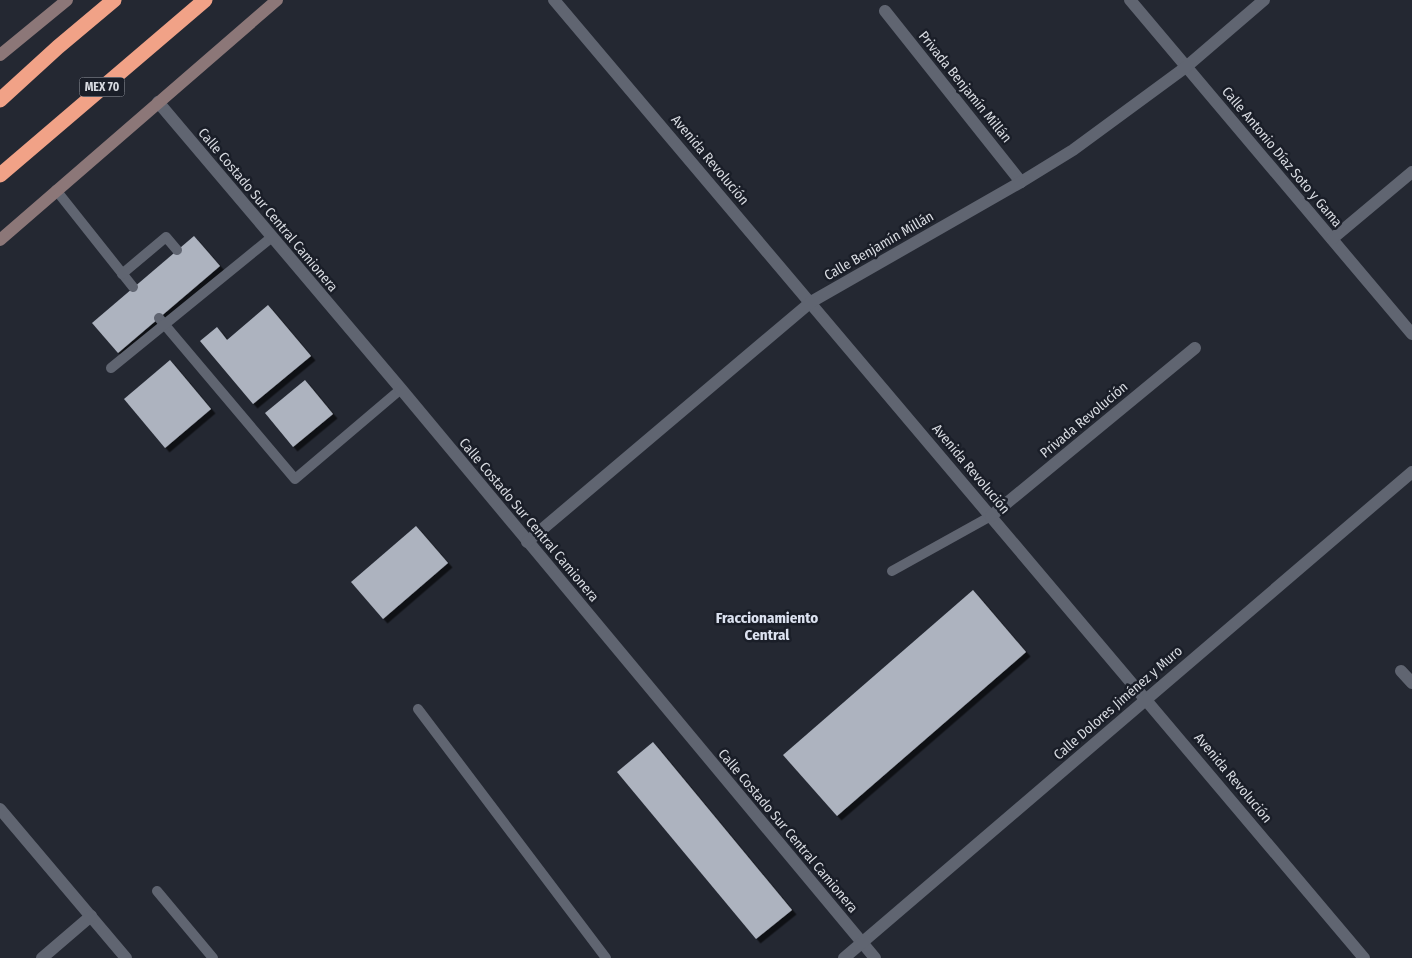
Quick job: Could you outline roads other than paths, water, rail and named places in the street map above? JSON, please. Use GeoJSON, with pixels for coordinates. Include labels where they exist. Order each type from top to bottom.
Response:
{"type":"FeatureCollection","features":[{"type":"Feature","properties":{"kind":"highway"},"geometry":{"type":"LineString","coordinates":[[0,100],[58,46],[114,0]]}},
{"type":"Feature","properties":{"kind":"highway","name":"MEX 70"},"geometry":{"type":"LineString","coordinates":[[0,175],[205,0]]}},
{"type":"Feature","properties":{"kind":"main road"},"geometry":{"type":"LineString","coordinates":[[0,55],[66,0]]}},
{"type":"Feature","properties":{"kind":"main road"},"geometry":{"type":"LineString","coordinates":[[0,240],[277,0]]}},
{"type":"Feature","properties":{"kind":"street","name":"Avenida Revolución"},"geometry":{"type":"LineString","coordinates":[[554,0],[1364,958]]}},
{"type":"Feature","properties":{"kind":"street","name":"Calle Antonio Díaz Soto y Gama"},"geometry":{"type":"LineString","coordinates":[[1130,0],[1412,334]]}},
{"type":"Feature","properties":{"kind":"street","name":"Calle Benjamín Millán"},"geometry":{"type":"LineString","coordinates":[[527,542],[811,302],[1021,182],[1073,150],[1186,66],[1264,0]]}},
{"type":"Feature","properties":{"kind":"street","name":"Privada Benjamín Millán"},"geometry":{"type":"LineString","coordinates":[[885,11],[1021,182]]}},
{"type":"Feature","properties":{"kind":"street","name":"Calle Costado Sur Central Camionera"},"geometry":{"type":"LineString","coordinates":[[158,102],[875,958]]}},
{"type":"Feature","properties":{"kind":"street"},"geometry":{"type":"LineString","coordinates":[[1332,239],[1412,172]]}},
{"type":"Feature","properties":{"kind":"street","name":"Privada Revolución"},"geometry":{"type":"LineString","coordinates":[[992,516],[1195,348]]}},
{"type":"Feature","properties":{"kind":"street","name":"Calle Dolores Jiménez y Muro"},"geometry":{"type":"LineString","coordinates":[[844,958],[1412,472]]}},
{"type":"Feature","properties":{"kind":"street"},"geometry":{"type":"LineString","coordinates":[[1402,671],[1412,683]]}},
{"type":"Feature","properties":{"kind":"street"},"geometry":{"type":"LineString","coordinates":[[0,810],[126,958]]}},
{"type":"Feature","properties":{"kind":"street"},"geometry":{"type":"LineString","coordinates":[[42,958],[91,916]]}},
{"type":"Feature","properties":{"kind":"lane"},"geometry":{"type":"LineString","coordinates":[[56,190],[133,288]]}},
{"type":"Feature","properties":{"kind":"lane"},"geometry":{"type":"LineString","coordinates":[[122,274],[166,237],[177,250]]}},
{"type":"Feature","properties":{"kind":"lane"},"geometry":{"type":"LineString","coordinates":[[111,368],[161,321],[206,284],[272,237]]}},
{"type":"Feature","properties":{"kind":"lane"},"geometry":{"type":"LineString","coordinates":[[161,321],[295,479],[400,389]]}},
{"type":"Feature","properties":{"kind":"lane"},"geometry":{"type":"LineString","coordinates":[[892,571],[992,516]]}},
{"type":"Feature","properties":{"kind":"lane"},"geometry":{"type":"LineString","coordinates":[[418,709],[606,958]]}},
{"type":"Feature","properties":{"kind":"lane"},"geometry":{"type":"LineString","coordinates":[[157,891],[213,958]]}},
{"type":"Feature","properties":{"kind":"district","name":"Fraccionamiento Central"},"geometry":{"type":"Point","coordinates":[767,626]}}]}
